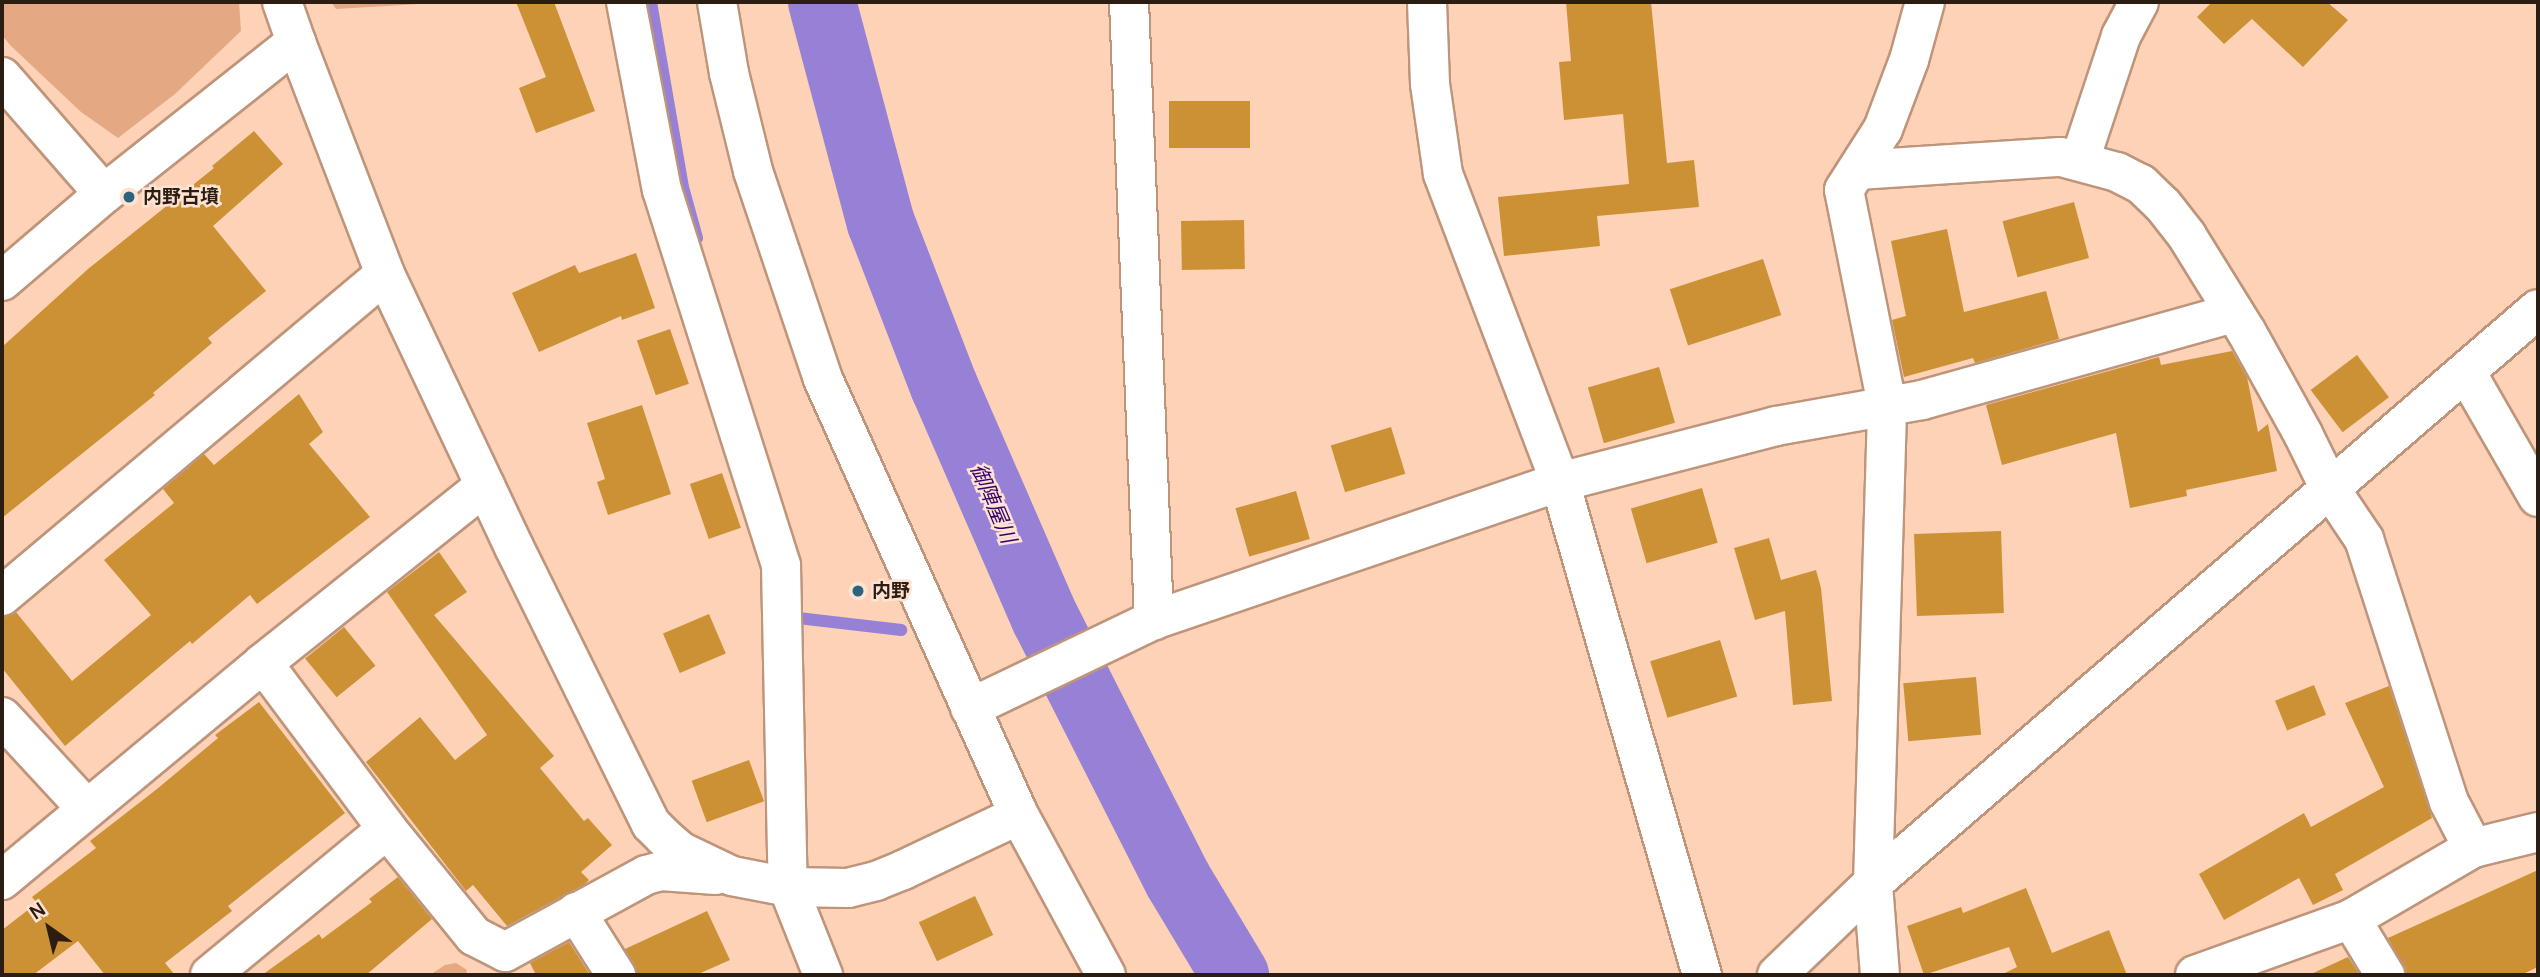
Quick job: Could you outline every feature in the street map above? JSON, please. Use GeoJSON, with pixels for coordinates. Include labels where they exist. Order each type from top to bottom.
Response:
{"type":"FeatureCollection","features":[{"type":"Feature","properties":{"kind":"street"},"geometry":{"type":"LineString","coordinates":[[282,2],[386,274],[485,486],[651,824],[680,850],[732,876]]}},
{"type":"Feature","properties":{"kind":"street"},"geometry":{"type":"LineString","coordinates":[[626,2],[662,190],[781,566],[788,887],[822,975]]}},
{"type":"Feature","properties":{"kind":"street"},"geometry":{"type":"LineString","coordinates":[[717,2],[729,73],[753,171],[818,366],[864,475],[1019,815],[1106,975]]}},
{"type":"Feature","properties":{"kind":"street"},"geometry":{"type":"LineString","coordinates":[[1129,2],[1138,627]]}},
{"type":"Feature","properties":{"kind":"street"},"geometry":{"type":"LineString","coordinates":[[1427,2],[1430,84],[1443,174],[1560,482],[1702,975]]}},
{"type":"Feature","properties":{"kind":"street"},"geometry":{"type":"LineString","coordinates":[[1880,975],[1873,883],[1887,405],[1844,190],[1883,129],[1909,60],[1925,2]]}},
{"type":"Feature","properties":{"kind":"street"},"geometry":{"type":"LineString","coordinates":[[2080,160],[2121,36],[2139,2]]}},
{"type":"Feature","properties":{"kind":"street"},"geometry":{"type":"LineString","coordinates":[[2,281],[104,194],[296,42]]}},
{"type":"Feature","properties":{"kind":"street"},"geometry":{"type":"LineString","coordinates":[[2,77],[104,194]]}},
{"type":"Feature","properties":{"kind":"street"},"geometry":{"type":"LineString","coordinates":[[1858,170],[2061,157],[2080,160],[2141,184],[2163,205],[2187,236],[2234,313],[2303,434],[2329,487],[2364,540],[2449,803],[2473,848]]}},
{"type":"Feature","properties":{"kind":"street"},"geometry":{"type":"LineString","coordinates":[[2,596],[386,274]]}},
{"type":"Feature","properties":{"kind":"street"},"geometry":{"type":"LineString","coordinates":[[1776,975],[1873,883],[2538,309]]}},
{"type":"Feature","properties":{"kind":"street"},"geometry":{"type":"LineString","coordinates":[[971,708],[1138,627],[1560,482],[1776,426],[1922,400],[2234,313]]}},
{"type":"Feature","properties":{"kind":"street"},"geometry":{"type":"LineString","coordinates":[[2466,372],[2538,497]]}},
{"type":"Feature","properties":{"kind":"street"},"geometry":{"type":"LineString","coordinates":[[2,880],[263,663],[485,486]]}},
{"type":"Feature","properties":{"kind":"street"},"geometry":{"type":"LineString","coordinates":[[263,663],[387,829],[474,936],[506,964],[576,912],[646,875],[661,871],[732,876],[788,887],[848,888],[876,881],[1019,815]]}},
{"type":"Feature","properties":{"kind":"street"},"geometry":{"type":"LineString","coordinates":[[2,717],[87,809]]}},
{"type":"Feature","properties":{"kind":"street"},"geometry":{"type":"LineString","coordinates":[[210,975],[387,829]]}},
{"type":"Feature","properties":{"kind":"street"},"geometry":{"type":"LineString","coordinates":[[2195,975],[2351,919],[2473,848],[2538,832]]}},
{"type":"Feature","properties":{"kind":"street"},"geometry":{"type":"LineString","coordinates":[[576,912],[616,975]]}},
{"type":"Feature","properties":{"kind":"street"},"geometry":{"type":"LineString","coordinates":[[2351,919],[2385,975]]}},
{"type":"Feature","properties":{"kind":"shaded area"},"geometry":{"type":"Polygon","coordinates":[[[2,2],[239,2],[241,31],[175,94],[118,138],[81,112],[10,45],[2,35],[2,2]]]}},
{"type":"Feature","properties":{"kind":"shaded area"},"geometry":{"type":"Polygon","coordinates":[[[331,2],[453,2],[336,9],[331,2]]]}},
{"type":"Feature","properties":{"kind":"shaded area"},"geometry":{"type":"Polygon","coordinates":[[[456,963],[467,970],[466,975],[430,975],[445,965],[456,963]]]}},
{"type":"Feature","properties":{"kind":"building"},"geometry":{"type":"Polygon","coordinates":[[[516,2],[554,2],[595,111],[536,133],[519,88],[546,77],[516,2]]]}},
{"type":"Feature","properties":{"kind":"building"},"geometry":{"type":"Polygon","coordinates":[[[1566,2],[1651,2],[1667,163],[1694,160],[1699,207],[1597,216],[1600,246],[1504,256],[1498,197],[1629,184],[1623,114],[1564,120],[1559,62],[1571,61],[1566,2]]]}},
{"type":"Feature","properties":{"kind":"building"},"geometry":{"type":"Polygon","coordinates":[[[2212,2],[2327,2],[2348,20],[2303,67],[2252,19],[2224,44],[2197,17],[2212,2]]]}},
{"type":"Feature","properties":{"kind":"building"},"geometry":{"type":"Polygon","coordinates":[[[1169,101],[1250,101],[1250,148],[1169,148],[1169,101]]]}},
{"type":"Feature","properties":{"kind":"building"},"geometry":{"type":"Polygon","coordinates":[[[254,131],[283,164],[213,226],[266,291],[208,338],[212,343],[153,393],[155,395],[2,518],[2,347],[88,269],[214,168],[212,166],[254,131]]]}},
{"type":"Feature","properties":{"kind":"building"},"geometry":{"type":"Polygon","coordinates":[[[2074,202],[2089,258],[2018,277],[2003,221],[2074,202]]]}},
{"type":"Feature","properties":{"kind":"building"},"geometry":{"type":"Polygon","coordinates":[[[1244,220],[1245,269],[1182,270],[1181,221],[1244,220]]]}},
{"type":"Feature","properties":{"kind":"building"},"geometry":{"type":"Polygon","coordinates":[[[1947,229],[1964,312],[2046,291],[2059,339],[1975,363],[1973,358],[1904,377],[1892,320],[1906,316],[1891,241],[1947,229]]]}},
{"type":"Feature","properties":{"kind":"building"},"geometry":{"type":"Polygon","coordinates":[[[636,253],[655,308],[622,320],[621,316],[539,352],[512,293],[575,265],[579,273],[636,253]]]}},
{"type":"Feature","properties":{"kind":"building"},"geometry":{"type":"Polygon","coordinates":[[[1763,259],[1781,315],[1688,345],[1670,289],[1763,259]]]}},
{"type":"Feature","properties":{"kind":"building"},"geometry":{"type":"Polygon","coordinates":[[[670,329],[689,384],[656,395],[637,340],[670,329]]]}},
{"type":"Feature","properties":{"kind":"building"},"geometry":{"type":"Polygon","coordinates":[[[2232,351],[2247,377],[2258,432],[2268,424],[2277,471],[2186,490],[2187,496],[2130,508],[2116,433],[2002,465],[1986,405],[2159,357],[2161,365],[2232,351]]]}},
{"type":"Feature","properties":{"kind":"building"},"geometry":{"type":"Polygon","coordinates":[[[2357,355],[2389,397],[2343,432],[2311,390],[2357,355]]]}},
{"type":"Feature","properties":{"kind":"building"},"geometry":{"type":"Polygon","coordinates":[[[1659,367],[1675,423],[1604,443],[1588,387],[1659,367]]]}},
{"type":"Feature","properties":{"kind":"building"},"geometry":{"type":"Polygon","coordinates":[[[299,394],[323,432],[309,444],[370,517],[257,604],[250,595],[192,644],[190,641],[65,746],[2,668],[2,617],[16,612],[72,681],[151,615],[104,560],[174,503],[163,489],[204,454],[214,465],[299,394]]]}},
{"type":"Feature","properties":{"kind":"building"},"geometry":{"type":"Polygon","coordinates":[[[642,405],[671,494],[608,515],[597,482],[605,479],[587,423],[642,405]]]}},
{"type":"Feature","properties":{"kind":"building"},"geometry":{"type":"Polygon","coordinates":[[[1391,427],[1405,474],[1345,492],[1331,445],[1391,427]]]}},
{"type":"Feature","properties":{"kind":"building"},"geometry":{"type":"Polygon","coordinates":[[[722,473],[741,528],[709,539],[690,484],[722,473]]]}},
{"type":"Feature","properties":{"kind":"building"},"geometry":{"type":"Polygon","coordinates":[[[1702,488],[1718,543],[1647,563],[1631,508],[1702,488]]]}},
{"type":"Feature","properties":{"kind":"building"},"geometry":{"type":"Polygon","coordinates":[[[1296,491],[1310,539],[1249,556],[1235,508],[1296,491]]]}},
{"type":"Feature","properties":{"kind":"building"},"geometry":{"type":"Polygon","coordinates":[[[2001,531],[2004,613],[1917,616],[1914,534],[2001,531]]]}},
{"type":"Feature","properties":{"kind":"building"},"geometry":{"type":"Polygon","coordinates":[[[1769,538],[1781,580],[1816,570],[1821,588],[1832,701],[1793,705],[1785,611],[1755,620],[1734,548],[1769,538]]]}},
{"type":"Feature","properties":{"kind":"building"},"geometry":{"type":"Polygon","coordinates":[[[439,552],[467,592],[434,615],[554,756],[540,768],[584,821],[588,818],[612,845],[581,872],[589,880],[585,884],[507,926],[473,885],[466,891],[366,762],[420,717],[455,760],[487,735],[387,592],[439,552]]]}},
{"type":"Feature","properties":{"kind":"building"},"geometry":{"type":"Polygon","coordinates":[[[709,614],[726,654],[680,673],[663,634],[709,614]]]}},
{"type":"Feature","properties":{"kind":"building"},"geometry":{"type":"Polygon","coordinates":[[[344,627],[375,666],[337,697],[305,658],[344,627]]]}},
{"type":"Feature","properties":{"kind":"building"},"geometry":{"type":"Polygon","coordinates":[[[1720,640],[1737,696],[1667,718],[1650,661],[1720,640]]]}},
{"type":"Feature","properties":{"kind":"building"},"geometry":{"type":"Polygon","coordinates":[[[1976,677],[1981,735],[1908,741],[1903,683],[1976,677]]]}},
{"type":"Feature","properties":{"kind":"building"},"geometry":{"type":"Polygon","coordinates":[[[2314,685],[2326,715],[2287,730],[2275,701],[2314,685]]]}},
{"type":"Feature","properties":{"kind":"building"},"geometry":{"type":"Polygon","coordinates":[[[2389,686],[2432,818],[2335,874],[2343,890],[2313,905],[2299,878],[2224,920],[2199,874],[2304,813],[2311,827],[2384,787],[2345,703],[2389,686]]]}},
{"type":"Feature","properties":{"kind":"building"},"geometry":{"type":"Polygon","coordinates":[[[259,702],[345,813],[228,906],[232,911],[165,963],[175,975],[105,975],[78,941],[33,975],[2,975],[2,930],[37,903],[32,897],[96,848],[90,841],[218,738],[215,735],[259,702]]]}},
{"type":"Feature","properties":{"kind":"building"},"geometry":{"type":"Polygon","coordinates":[[[749,760],[764,801],[707,822],[692,781],[749,760]]]}},
{"type":"Feature","properties":{"kind":"building"},"geometry":{"type":"Polygon","coordinates":[[[2538,870],[2538,967],[2521,975],[2407,975],[2388,938],[2538,870]]]}},
{"type":"Feature","properties":{"kind":"building"},"geometry":{"type":"Polygon","coordinates":[[[398,877],[432,919],[366,975],[262,975],[319,934],[322,939],[372,902],[369,899],[398,877]]]}},
{"type":"Feature","properties":{"kind":"building"},"geometry":{"type":"Polygon","coordinates":[[[2026,888],[2052,953],[2109,930],[2127,975],[2001,975],[2017,967],[2009,947],[1924,975],[1907,926],[1961,907],[1963,913],[2026,888]]]}},
{"type":"Feature","properties":{"kind":"building"},"geometry":{"type":"Polygon","coordinates":[[[975,896],[993,935],[937,961],[919,922],[975,896]]]}},
{"type":"Feature","properties":{"kind":"building"},"geometry":{"type":"Polygon","coordinates":[[[707,911],[730,960],[696,975],[638,975],[625,949],[707,911]]]}},
{"type":"Feature","properties":{"kind":"building"},"geometry":{"type":"Polygon","coordinates":[[[569,942],[590,975],[536,975],[530,963],[569,942]]]}},
{"type":"Feature","properties":{"kind":"building"},"geometry":{"type":"Polygon","coordinates":[[[2348,957],[2360,975],[2309,975],[2348,957]]]}},
{"type":"Feature","properties":{"kind":"waterway"},"geometry":{"type":"LineString","coordinates":[[651,2],[683,187],[697,238]]}},
{"type":"Feature","properties":{"kind":"waterway","name":"御陣屋川"},"geometry":{"type":"LineString","coordinates":[[822,2],[881,223],[944,386],[1045,618],[1178,880],[1235,975]]}},
{"type":"Feature","properties":{"kind":"waterway"},"geometry":{"type":"LineString","coordinates":[[795,604],[798,618],[901,630]]}},
{"type":"Feature","properties":{"kind":"place","name":"内野古墳"},"geometry":{"type":"Point","coordinates":[129,197]}},
{"type":"Feature","properties":{"kind":"place","name":"内野"},"geometry":{"type":"Point","coordinates":[858,591]}}]}
